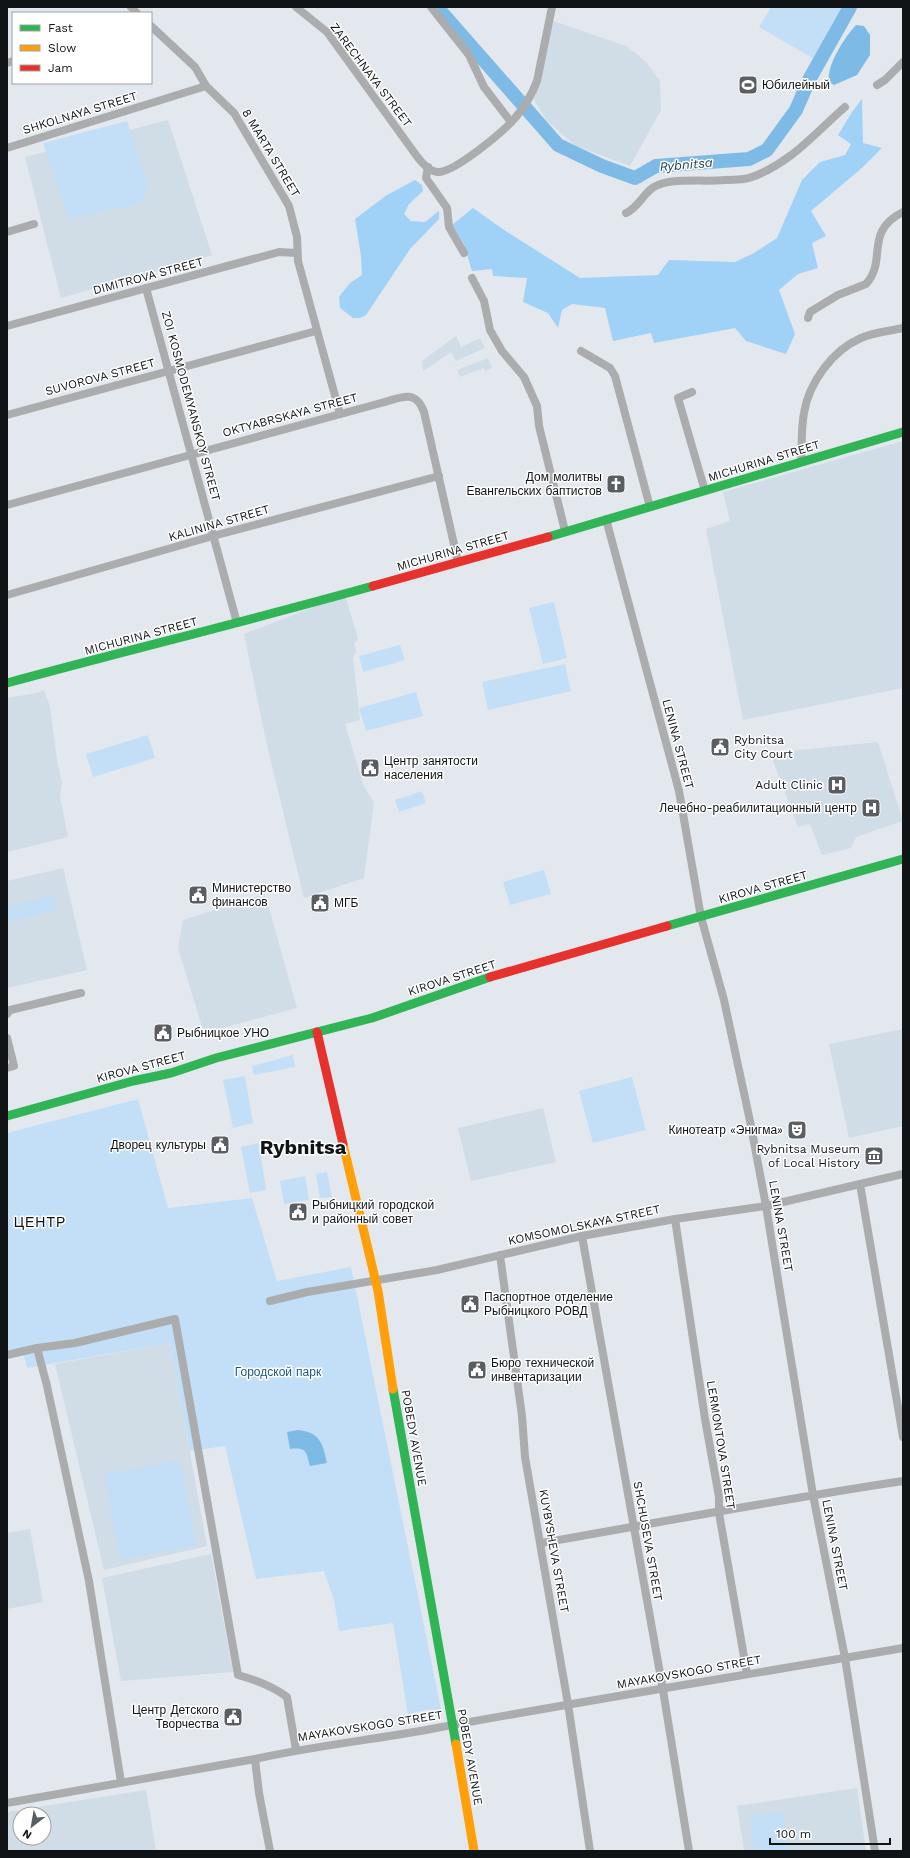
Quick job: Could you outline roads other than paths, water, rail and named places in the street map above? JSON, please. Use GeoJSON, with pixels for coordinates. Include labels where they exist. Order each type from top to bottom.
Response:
{"type":"FeatureCollection","features":[{"type":"Feature","properties":{"kind":"street","name":"ZARECHNAYA STREET"},"geometry":{"type":"LineString","coordinates":[[296,7],[327,32],[424,165]]}},
{"type":"Feature","properties":{"kind":"street"},"geometry":{"type":"LineString","coordinates":[[431,7],[469,55],[484,87],[513,120]]}},
{"type":"Feature","properties":{"kind":"street"},"geometry":{"type":"LineString","coordinates":[[424,165],[436,172],[444,172],[456,166],[478,150],[513,120],[533,92],[537,81],[552,7]]}},
{"type":"Feature","properties":{"kind":"street","name":"8 MARTA STREET"},"geometry":{"type":"LineString","coordinates":[[152,27],[195,68],[206,86],[234,113],[290,206],[297,237],[296,253],[316,331],[340,414]]}},
{"type":"Feature","properties":{"kind":"street"},"geometry":{"type":"LineString","coordinates":[[877,85],[885,80],[903,62]]}},
{"type":"Feature","properties":{"kind":"street","name":"SHKOLNAYA STREET"},"geometry":{"type":"LineString","coordinates":[[7,148],[206,86]]}},
{"type":"Feature","properties":{"kind":"street"},"geometry":{"type":"LineString","coordinates":[[626,213],[632,210],[646,194],[657,185],[667,182],[707,182],[751,177],[769,169],[789,158],[845,108]]}},
{"type":"Feature","properties":{"kind":"street"},"geometry":{"type":"LineString","coordinates":[[424,165],[426,178],[447,208],[449,227],[464,253]]}},
{"type":"Feature","properties":{"kind":"street"},"geometry":{"type":"LineString","coordinates":[[808,318],[810,312],[820,305],[838,295],[866,284],[872,277],[882,230],[889,220],[903,212]]}},
{"type":"Feature","properties":{"kind":"street"},"geometry":{"type":"LineString","coordinates":[[7,232],[34,224]]}},
{"type":"Feature","properties":{"kind":"street","name":"DIMITROVA STREET"},"geometry":{"type":"LineString","coordinates":[[7,326],[280,252],[296,253]]}},
{"type":"Feature","properties":{"kind":"street"},"geometry":{"type":"LineString","coordinates":[[472,278],[484,301],[490,330],[502,351],[524,377],[537,406],[539,426],[565,531]]}},
{"type":"Feature","properties":{"kind":"street","name":"ZOI KOSMODEMYANSKOY STREET"},"geometry":{"type":"LineString","coordinates":[[146,288],[237,623]]}},
{"type":"Feature","properties":{"kind":"street"},"geometry":{"type":"LineString","coordinates":[[801,462],[804,412],[810,392],[818,376],[843,348],[862,337],[903,328]]}},
{"type":"Feature","properties":{"kind":"street","name":"SUVOROVA STREET"},"geometry":{"type":"LineString","coordinates":[[7,414],[316,331]]}},
{"type":"Feature","properties":{"kind":"street"},"geometry":{"type":"LineString","coordinates":[[581,351],[610,368],[615,376],[650,507]]}},
{"type":"Feature","properties":{"kind":"street"},"geometry":{"type":"LineString","coordinates":[[692,392],[678,398],[705,491]]}},
{"type":"Feature","properties":{"kind":"street","name":"OKTYABRSKAYA STREET"},"geometry":{"type":"LineString","coordinates":[[7,505],[340,414],[408,397],[416,398],[421,404],[424,412],[458,562]]}},
{"type":"Feature","properties":{"kind":"street","name":"MICHURINA STREET"},"geometry":{"type":"LineString","coordinates":[[7,683],[237,623],[458,562],[903,432]]}},
{"type":"Feature","properties":{"kind":"street","name":"KALININA STREET"},"geometry":{"type":"LineString","coordinates":[[7,595],[213,536],[439,476]]}},
{"type":"Feature","properties":{"kind":"street","name":"LENINA STREET"},"geometry":{"type":"LineString","coordinates":[[606,519],[679,791],[701,917],[724,1000],[766,1206],[813,1495],[845,1658],[875,1851]]}},
{"type":"Feature","properties":{"kind":"street","name":"KIROVA STREET"},"geometry":{"type":"LineString","coordinates":[[7,1116],[171,1072],[223,1056],[372,1018],[483,979],[855,874],[903,859]]}},
{"type":"Feature","properties":{"kind":"street"},"geometry":{"type":"LineString","coordinates":[[7,1014],[10,1010],[82,993]]}},
{"type":"Feature","properties":{"kind":"street","name":"POBEDY AVENUE"},"geometry":{"type":"LineString","coordinates":[[317,1032],[376,1282],[452,1725],[459,1756],[474,1851]]}},
{"type":"Feature","properties":{"kind":"street"},"geometry":{"type":"LineString","coordinates":[[7,1038],[14,1066],[7,1068]]}},
{"type":"Feature","properties":{"kind":"street","name":"KOMSOMOLSKAYA STREET"},"geometry":{"type":"LineString","coordinates":[[270,1301],[308,1292],[376,1282],[437,1270],[582,1236],[675,1219],[766,1206],[903,1174]]}},
{"type":"Feature","properties":{"kind":"street"},"geometry":{"type":"LineString","coordinates":[[860,1184],[903,1437]]}},
{"type":"Feature","properties":{"kind":"street","name":"LERMONTOVA STREET"},"geometry":{"type":"LineString","coordinates":[[675,1219],[705,1419],[719,1497],[719,1513],[747,1674]]}},
{"type":"Feature","properties":{"kind":"street","name":"SHCHUSEVA STREET"},"geometry":{"type":"LineString","coordinates":[[582,1236],[663,1690],[689,1851]]}},
{"type":"Feature","properties":{"kind":"street","name":"KUYBYSHEVA STREET"},"geometry":{"type":"LineString","coordinates":[[500,1255],[522,1416],[525,1457],[568,1704],[590,1851]]}},
{"type":"Feature","properties":{"kind":"street"},"geometry":{"type":"LineString","coordinates":[[7,1355],[37,1348],[75,1343],[175,1319],[238,1675],[260,1682],[277,1690],[287,1698],[296,1750]]}},
{"type":"Feature","properties":{"kind":"street"},"geometry":{"type":"LineString","coordinates":[[37,1348],[48,1386],[88,1581],[121,1782]]}},
{"type":"Feature","properties":{"kind":"street"},"geometry":{"type":"LineString","coordinates":[[541,1542],[903,1481]]}},
{"type":"Feature","properties":{"kind":"street","name":"MAYAKOVSKOGO STREET"},"geometry":{"type":"LineString","coordinates":[[7,1803],[255,1759],[296,1750],[452,1725],[568,1704],[663,1690],[747,1674],[903,1648]]}},
{"type":"Feature","properties":{"kind":"street"},"geometry":{"type":"LineString","coordinates":[[255,1759],[270,1851]]}},
{"type":"Feature","properties":{"kind":"waterway","name":"Rybnitsa"},"geometry":{"type":"LineString","coordinates":[[437,7],[558,145],[602,166],[635,178],[656,166],[749,159],[767,150],[796,110],[809,80],[850,7]]}},
{"type":"Feature","properties":{"kind":"place","name":"Юбилейный"},"geometry":{"type":"Point","coordinates":[748,85]}},
{"type":"Feature","properties":{"kind":"place","name":"Дом молитвы Евангельских баптистов"},"geometry":{"type":"Point","coordinates":[616,484]}},
{"type":"Feature","properties":{"kind":"place","name":"Rybnitsa City Court"},"geometry":{"type":"Point","coordinates":[720,747]}},
{"type":"Feature","properties":{"kind":"place","name":"Центр занятости населения"},"geometry":{"type":"Point","coordinates":[370,768]}},
{"type":"Feature","properties":{"kind":"place","name":"Adult Clinic"},"geometry":{"type":"Point","coordinates":[837,785]}},
{"type":"Feature","properties":{"kind":"place","name":"Лечебно-реабилитационный центр"},"geometry":{"type":"Point","coordinates":[871,808]}},
{"type":"Feature","properties":{"kind":"place","name":"Министерство финансов"},"geometry":{"type":"Point","coordinates":[198,895]}},
{"type":"Feature","properties":{"kind":"place","name":"МГБ"},"geometry":{"type":"Point","coordinates":[320,903]}},
{"type":"Feature","properties":{"kind":"place","name":"Рыбницкое УНО"},"geometry":{"type":"Point","coordinates":[163,1033]}},
{"type":"Feature","properties":{"kind":"place","name":"Кинотеатр «Энигма»"},"geometry":{"type":"Point","coordinates":[797,1130]}},
{"type":"Feature","properties":{"kind":"place","name":"Дворец культуры"},"geometry":{"type":"Point","coordinates":[220,1145]}},
{"type":"Feature","properties":{"kind":"place","name":"Rybnitsa Museum of Local History"},"geometry":{"type":"Point","coordinates":[874,1156]}},
{"type":"Feature","properties":{"kind":"place","name":"Рыбницкий городской и районный совет"},"geometry":{"type":"Point","coordinates":[298,1212]}},
{"type":"Feature","properties":{"kind":"place","name":"Паспортное отделение Рыбницкого РОВД"},"geometry":{"type":"Point","coordinates":[470,1304]}},
{"type":"Feature","properties":{"kind":"place","name":"Бюро технической инвентаризации"},"geometry":{"type":"Point","coordinates":[477,1370]}},
{"type":"Feature","properties":{"kind":"place","name":"Центр Детского Творчества"},"geometry":{"type":"Point","coordinates":[233,1717]}},
{"type":"Feature","properties":{"kind":"district","name":"Rybnitsa"},"geometry":{"type":"Point","coordinates":[303,1147]}},
{"type":"Feature","properties":{"kind":"district","name":"ЦЕНТР"},"geometry":{"type":"Point","coordinates":[40,1222]}},
{"type":"Feature","properties":{"kind":"park label","name":"Городской парк"},"geometry":{"type":"Point","coordinates":[278,1372]}}]}
